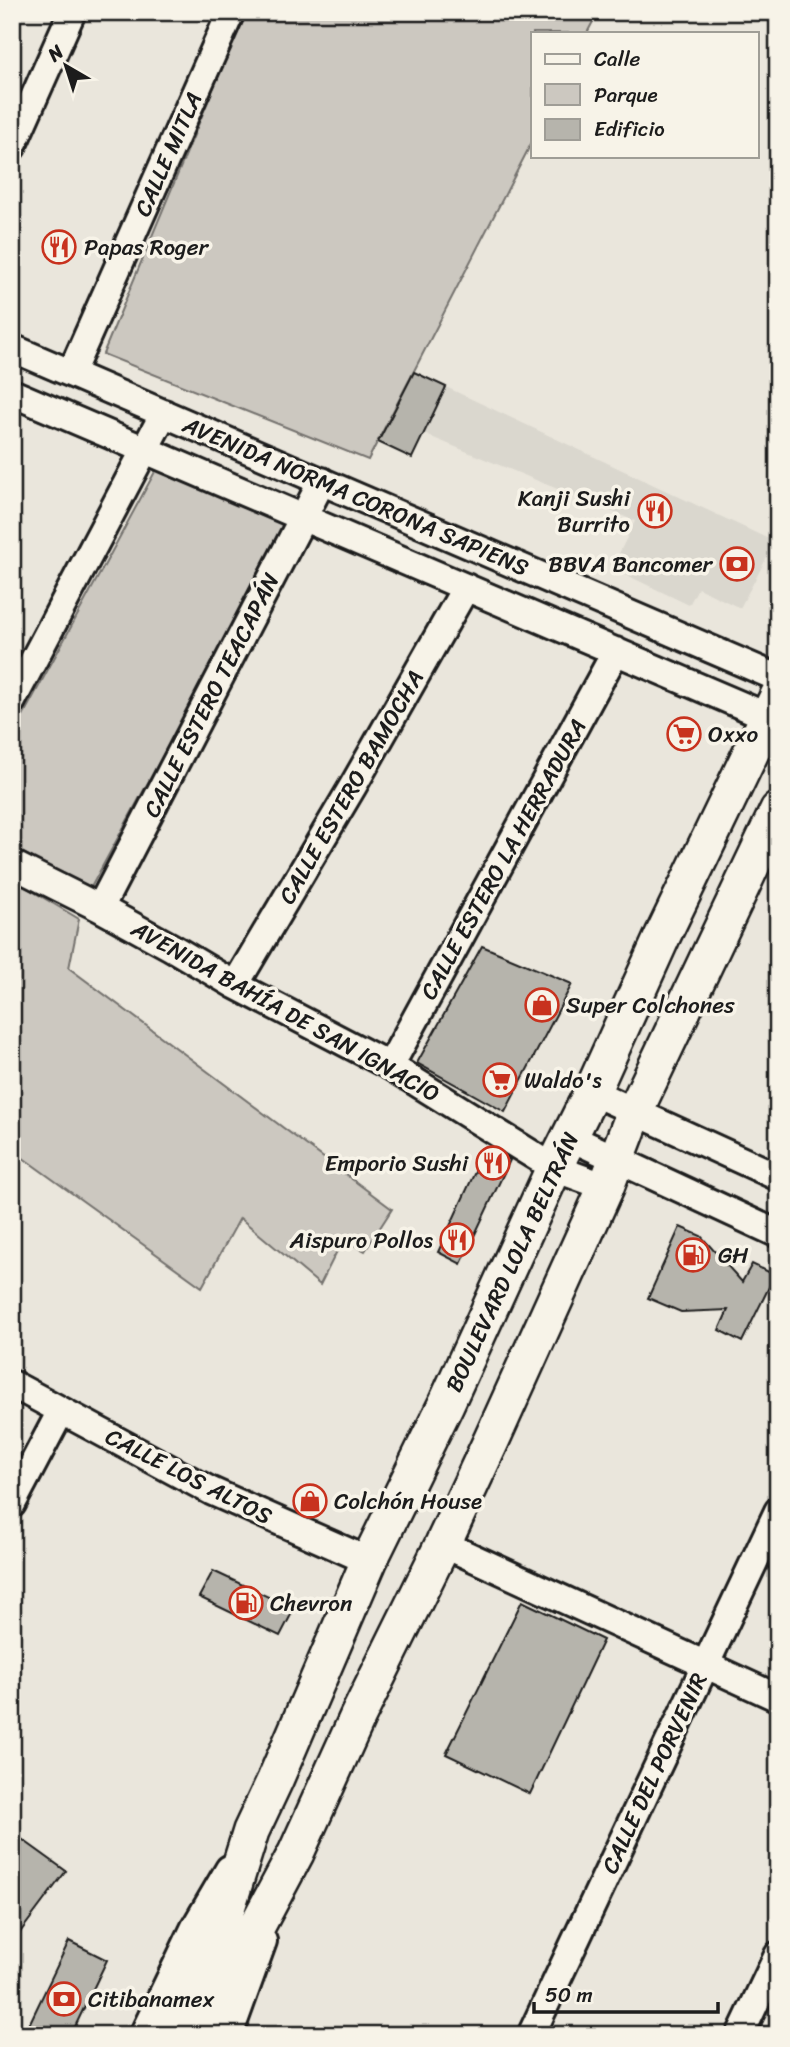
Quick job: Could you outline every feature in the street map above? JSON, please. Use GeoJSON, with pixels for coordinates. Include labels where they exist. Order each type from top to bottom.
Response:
{"type":"FeatureCollection","features":[{"type":"Feature","properties":{"kind":"main road","name":"BOULEVARD LOLA BELTRÁN"},"geometry":{"type":"LineString","coordinates":[[173,2035],[226,1911],[251,1831],[369,1562],[446,1404],[663,935],[774,711]]}},
{"type":"Feature","properties":{"kind":"main road"},"geometry":{"type":"LineString","coordinates":[[204,2035],[241,1956],[296,1853],[358,1716],[443,1544],[537,1342],[611,1173],[635,1111],[778,810]]}},
{"type":"Feature","properties":{"kind":"street"},"geometry":{"type":"LineString","coordinates":[[12,147],[72,12]]}},
{"type":"Feature","properties":{"kind":"street","name":"CALLE MITLA"},"geometry":{"type":"LineString","coordinates":[[71,373],[231,12]]}},
{"type":"Feature","properties":{"kind":"street","name":"AVENIDA NORMA CORONA SAPIENS"},"geometry":{"type":"LineString","coordinates":[[12,348],[778,678]]}},
{"type":"Feature","properties":{"kind":"street","name":"AVENIDA NORMA CORONA SAPIENS"},"geometry":{"type":"LineString","coordinates":[[12,393],[616,651],[774,711]]}},
{"type":"Feature","properties":{"kind":"street"},"geometry":{"type":"LineString","coordinates":[[12,701],[164,413]]}},
{"type":"Feature","properties":{"kind":"street","name":"CALLE ESTERO TEACAPÁN"},"geometry":{"type":"LineString","coordinates":[[100,908],[322,481]]}},
{"type":"Feature","properties":{"kind":"street","name":"CALLE ESTERO BAMOCHA"},"geometry":{"type":"LineString","coordinates":[[234,985],[354,786],[466,587]]}},
{"type":"Feature","properties":{"kind":"street","name":"CALLE ESTERO LA HERRADURA"},"geometry":{"type":"LineString","coordinates":[[390,1066],[616,651]]}},
{"type":"Feature","properties":{"kind":"street","name":"AVENIDA BAHÍA DE SAN IGNACIO"},"geometry":{"type":"LineString","coordinates":[[12,864],[100,908],[234,985],[562,1152],[611,1173],[776,1229]]}},
{"type":"Feature","properties":{"kind":"street"},"geometry":{"type":"LineString","coordinates":[[592,1091],[778,1177]]}},
{"type":"Feature","properties":{"kind":"street","name":"CALLE LOS ALTOS"},"geometry":{"type":"LineString","coordinates":[[12,1384],[211,1491],[369,1562]]}},
{"type":"Feature","properties":{"kind":"street"},"geometry":{"type":"LineString","coordinates":[[12,1504],[61,1411]]}},
{"type":"Feature","properties":{"kind":"street","name":"CALLE DEL PORVENIR"},"geometry":{"type":"LineString","coordinates":[[531,2035],[778,1511]]}},
{"type":"Feature","properties":{"kind":"street"},"geometry":{"type":"LineString","coordinates":[[443,1544],[778,1698]]}},
{"type":"Feature","properties":{"kind":"street","name":"BOULEVARD LOLA BELTRÁN"},"geometry":{"type":"LineString","coordinates":[[142,2035],[195,1927],[251,1831]]}},
{"type":"Feature","properties":{"kind":"street"},"geometry":{"type":"LineString","coordinates":[[229,2035],[278,1893],[296,1853]]}},
{"type":"Feature","properties":{"kind":"street"},"geometry":{"type":"LineString","coordinates":[[740,2035],[778,1955]]}},
{"type":"Feature","properties":{"kind":"shaded area"},"geometry":{"type":"Polygon","coordinates":[[[446,387],[775,542],[740,608],[698,588],[689,605],[612,568],[635,521],[424,434],[446,387]]]}},
{"type":"Feature","properties":{"kind":"green space"},"geometry":{"type":"Polygon","coordinates":[[[245,12],[598,12],[588,32],[531,32],[531,144],[368,460],[103,354],[245,12]]]}},
{"type":"Feature","properties":{"kind":"green space"},"geometry":{"type":"Polygon","coordinates":[[[157,468],[288,525],[89,891],[12,846],[12,736],[157,468]]]}},
{"type":"Feature","properties":{"kind":"green space"},"geometry":{"type":"Polygon","coordinates":[[[12,879],[79,919],[69,968],[392,1209],[365,1251],[343,1239],[320,1285],[240,1218],[202,1287],[12,1150],[12,879]]]}},
{"type":"Feature","properties":{"kind":"building"},"geometry":{"type":"Polygon","coordinates":[[[414,372],[446,387],[412,458],[378,442],[414,372]]]}},
{"type":"Feature","properties":{"kind":"building"},"geometry":{"type":"Polygon","coordinates":[[[482,946],[572,984],[505,1112],[417,1063],[482,946]]]}},
{"type":"Feature","properties":{"kind":"building"},"geometry":{"type":"Polygon","coordinates":[[[486,1148],[510,1160],[461,1264],[438,1252],[486,1148]]]}},
{"type":"Feature","properties":{"kind":"building","name":"GH"},"geometry":{"type":"Polygon","coordinates":[[[680,1227],[701,1236],[742,1282],[752,1264],[775,1275],[742,1342],[719,1330],[728,1310],[681,1312],[648,1298],[680,1227]]]}},
{"type":"Feature","properties":{"kind":"building","name":"Chevron"},"geometry":{"type":"Polygon","coordinates":[[[213,1571],[294,1609],[280,1636],[199,1597],[213,1571]]]}},
{"type":"Feature","properties":{"kind":"building"},"geometry":{"type":"Polygon","coordinates":[[[522,1601],[603,1640],[530,1794],[446,1754],[522,1601]]]}},
{"type":"Feature","properties":{"kind":"building"},"geometry":{"type":"Polygon","coordinates":[[[12,1832],[66,1871],[12,1943],[12,1832]]]}},
{"type":"Feature","properties":{"kind":"building"},"geometry":{"type":"Polygon","coordinates":[[[69,1941],[107,1960],[71,2035],[24,2035],[69,1941]]]}},
{"type":"Feature","properties":{"kind":"place","name":"Papas Roger"},"geometry":{"type":"Point","coordinates":[59,247]}},
{"type":"Feature","properties":{"kind":"place","name":"Kanji Sushi Burrito"},"geometry":{"type":"Point","coordinates":[655,511]}},
{"type":"Feature","properties":{"kind":"place","name":"BBVA Bancomer"},"geometry":{"type":"Point","coordinates":[737,564]}},
{"type":"Feature","properties":{"kind":"place","name":"Oxxo"},"geometry":{"type":"Point","coordinates":[684,734]}},
{"type":"Feature","properties":{"kind":"place","name":"Super Colchones"},"geometry":{"type":"Point","coordinates":[542,1005]}},
{"type":"Feature","properties":{"kind":"place","name":"Waldo's"},"geometry":{"type":"Point","coordinates":[500,1080]}},
{"type":"Feature","properties":{"kind":"place","name":"Emporio Sushi"},"geometry":{"type":"Point","coordinates":[493,1163]}},
{"type":"Feature","properties":{"kind":"place","name":"Aispuro Pollos"},"geometry":{"type":"Point","coordinates":[457,1240]}},
{"type":"Feature","properties":{"kind":"place","name":"GH"},"geometry":{"type":"Point","coordinates":[693,1255]}},
{"type":"Feature","properties":{"kind":"place","name":"Colchón House"},"geometry":{"type":"Point","coordinates":[310,1501]}},
{"type":"Feature","properties":{"kind":"place","name":"Chevron"},"geometry":{"type":"Point","coordinates":[246,1603]}},
{"type":"Feature","properties":{"kind":"place","name":"Citibanamex"},"geometry":{"type":"Point","coordinates":[64,1999]}}]}
